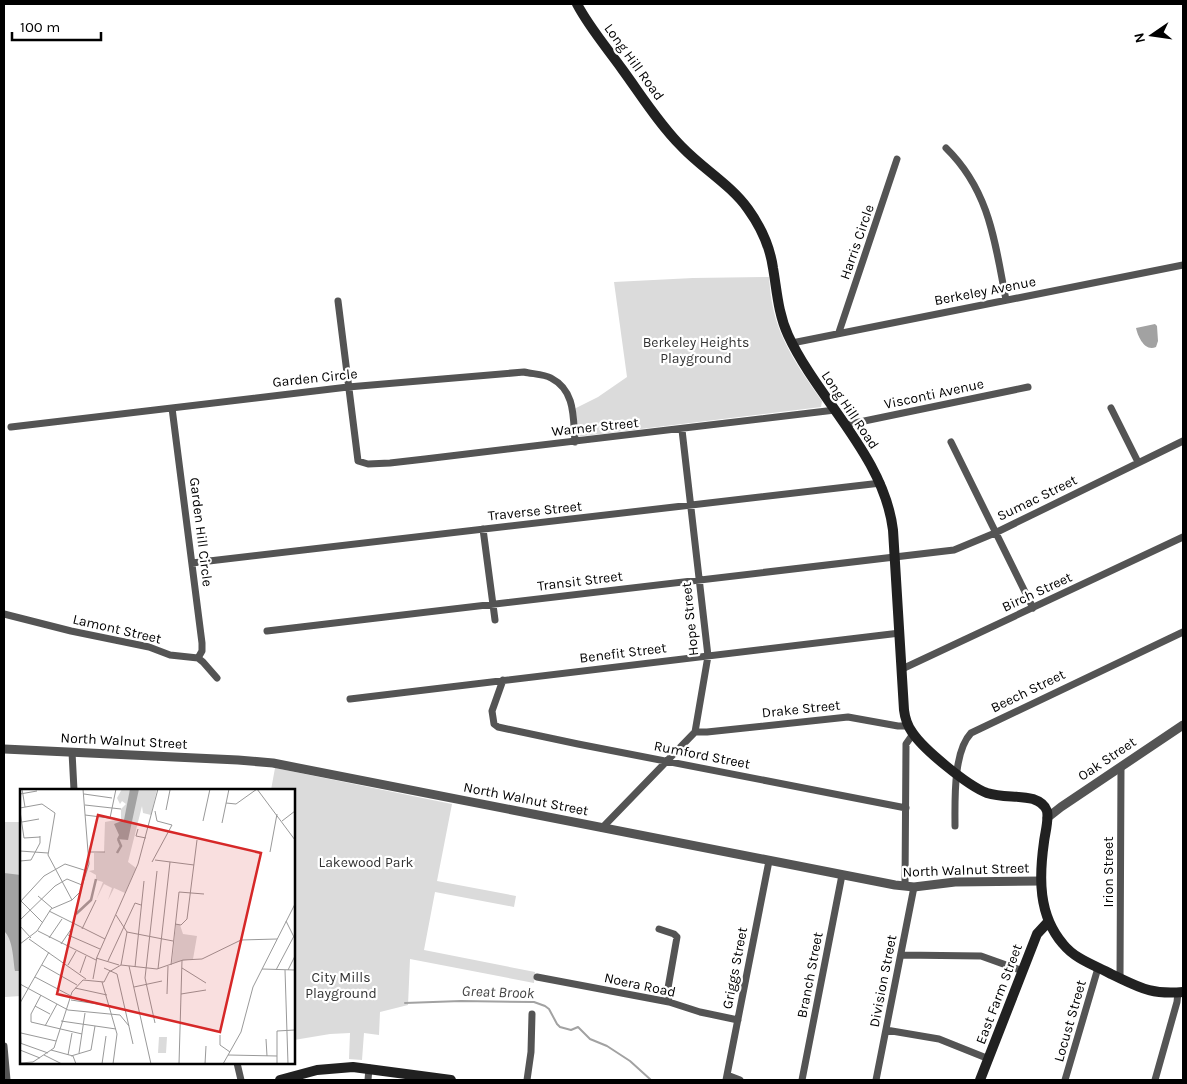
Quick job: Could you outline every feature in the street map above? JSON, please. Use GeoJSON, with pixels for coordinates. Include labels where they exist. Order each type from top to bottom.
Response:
{"type":"FeatureCollection","features":[{"type":"Feature","properties":{"kind":"main road","name":"Long Hill Road"},"geometry":{"type":"LineString","coordinates":[[577,4],[589,24],[670,134],[691,156],[735,194],[755,218],[771,255],[780,315],[792,343],[810,375],[845,425],[880,483],[891,511],[896,557],[905,714],[911,730]]}},
{"type":"Feature","properties":{"kind":"main road"},"geometry":{"type":"LineString","coordinates":[[911,730],[969,784],[987,793],[1036,800],[1044,807],[1047,818],[1041,864],[1044,905],[1049,921],[1059,939],[1069,950],[1098,968],[1146,991],[1159,993],[1180,992]]}},
{"type":"Feature","properties":{"kind":"main road","name":"East Farm Street"},"geometry":{"type":"LineString","coordinates":[[980,1080],[1039,931],[1049,921]]}},
{"type":"Feature","properties":{"kind":"main road"},"geometry":{"type":"LineString","coordinates":[[280,1080],[324,1068],[353,1067],[451,1080]]}},
{"type":"Feature","properties":{"kind":"street"},"geometry":{"type":"LineString","coordinates":[[946,148],[968,174],[992,225],[1006,300]]}},
{"type":"Feature","properties":{"kind":"street","name":"Harris Circle"},"geometry":{"type":"LineString","coordinates":[[839,332],[897,158]]}},
{"type":"Feature","properties":{"kind":"street","name":"Berkeley Avenue"},"geometry":{"type":"LineString","coordinates":[[792,343],[839,332],[1183,265]]}},
{"type":"Feature","properties":{"kind":"street"},"geometry":{"type":"LineString","coordinates":[[338,301],[348,387]]}},
{"type":"Feature","properties":{"kind":"street","name":"Garden Circle"},"geometry":{"type":"LineString","coordinates":[[11,427],[348,387],[519,372],[551,378],[572,399],[575,442]]}},
{"type":"Feature","properties":{"kind":"street","name":"Warner Street"},"geometry":{"type":"LineString","coordinates":[[348,387],[358,461],[368,464],[682,430],[835,410]]}},
{"type":"Feature","properties":{"kind":"street","name":"Visconti Avenue"},"geometry":{"type":"LineString","coordinates":[[845,425],[1028,387]]}},
{"type":"Feature","properties":{"kind":"street","name":"Garden Hill Circle"},"geometry":{"type":"LineString","coordinates":[[172,408],[202,646],[198,658]]}},
{"type":"Feature","properties":{"kind":"street"},"geometry":{"type":"LineString","coordinates":[[1111,408],[1138,462]]}},
{"type":"Feature","properties":{"kind":"street","name":"Hope Street"},"geometry":{"type":"LineString","coordinates":[[682,430],[689,506],[708,656],[695,732]]}},
{"type":"Feature","properties":{"kind":"street","name":"Sumac Street"},"geometry":{"type":"LineString","coordinates":[[896,557],[954,550],[995,533],[1183,441]]}},
{"type":"Feature","properties":{"kind":"street"},"geometry":{"type":"LineString","coordinates":[[951,442],[1033,608]]}},
{"type":"Feature","properties":{"kind":"street","name":"Traverse Street"},"geometry":{"type":"LineString","coordinates":[[192,563],[880,483]]}},
{"type":"Feature","properties":{"kind":"street"},"geometry":{"type":"LineString","coordinates":[[483,529],[495,620]]}},
{"type":"Feature","properties":{"kind":"street","name":"Birch Street"},"geometry":{"type":"LineString","coordinates":[[902,670],[1183,537]]}},
{"type":"Feature","properties":{"kind":"street","name":"Transit Street"},"geometry":{"type":"LineString","coordinates":[[267,631],[896,557]]}},
{"type":"Feature","properties":{"kind":"street","name":"Lamont Street"},"geometry":{"type":"LineString","coordinates":[[4,614],[149,647],[173,655],[198,658]]}},
{"type":"Feature","properties":{"kind":"street","name":"Beech Street"},"geometry":{"type":"LineString","coordinates":[[955,826],[957,774],[969,735],[1183,632]]}},
{"type":"Feature","properties":{"kind":"street","name":"Benefit Street"},"geometry":{"type":"LineString","coordinates":[[350,699],[900,633]]}},
{"type":"Feature","properties":{"kind":"street"},"geometry":{"type":"LineString","coordinates":[[198,658],[217,678]]}},
{"type":"Feature","properties":{"kind":"street","name":"Rumford Street"},"geometry":{"type":"LineString","coordinates":[[503,680],[492,711],[494,724],[498,727],[906,808]]}},
{"type":"Feature","properties":{"kind":"street","name":"Drake Street"},"geometry":{"type":"LineString","coordinates":[[695,732],[848,717],[911,730]]}},
{"type":"Feature","properties":{"kind":"street","name":"Oak Street"},"geometry":{"type":"LineString","coordinates":[[1047,818],[1121,766],[1183,727]]}},
{"type":"Feature","properties":{"kind":"street","name":"Division Street"},"geometry":{"type":"LineString","coordinates":[[876,1080],[900,955],[909,887],[906,744],[911,730]]}},
{"type":"Feature","properties":{"kind":"street"},"geometry":{"type":"LineString","coordinates":[[602,828],[695,732]]}},
{"type":"Feature","properties":{"kind":"street","name":"North Walnut Street"},"geometry":{"type":"LineString","coordinates":[[4,749],[266,762],[842,876],[909,887],[955,882],[1041,881]]}},
{"type":"Feature","properties":{"kind":"street"},"geometry":{"type":"LineString","coordinates":[[72,752],[74,789]]}},
{"type":"Feature","properties":{"kind":"street","name":"Irion Street"},"geometry":{"type":"LineString","coordinates":[[1120,978],[1121,766]]}},
{"type":"Feature","properties":{"kind":"street","name":"Griggs Street"},"geometry":{"type":"LineString","coordinates":[[726,1078],[769,861]]}},
{"type":"Feature","properties":{"kind":"street","name":"Branch Street"},"geometry":{"type":"LineString","coordinates":[[802,1080],[842,876]]}},
{"type":"Feature","properties":{"kind":"street"},"geometry":{"type":"LineString","coordinates":[[659,929],[676,935],[677,939],[668,988],[669,1002]]}},
{"type":"Feature","properties":{"kind":"street"},"geometry":{"type":"LineString","coordinates":[[900,955],[981,956],[1024,970]]}},
{"type":"Feature","properties":{"kind":"street","name":"Locust Street"},"geometry":{"type":"LineString","coordinates":[[1065,1080],[1098,968]]}},
{"type":"Feature","properties":{"kind":"street","name":"Noera Road"},"geometry":{"type":"LineString","coordinates":[[537,977],[669,1002],[700,1012],[738,1020]]}},
{"type":"Feature","properties":{"kind":"street"},"geometry":{"type":"LineString","coordinates":[[1155,1080],[1180,992]]}},
{"type":"Feature","properties":{"kind":"street"},"geometry":{"type":"LineString","coordinates":[[527,1080],[531,1052],[532,1014]]}},
{"type":"Feature","properties":{"kind":"street"},"geometry":{"type":"LineString","coordinates":[[886,1030],[939,1039],[989,1059]]}},
{"type":"Feature","properties":{"kind":"street"},"geometry":{"type":"LineString","coordinates":[[4,1046],[7,1080]]}},
{"type":"Feature","properties":{"kind":"street"},"geometry":{"type":"LineString","coordinates":[[237,1064],[241,1080]]}},
{"type":"Feature","properties":{"kind":"street"},"geometry":{"type":"LineString","coordinates":[[368,1080],[369,1068]]}},
{"type":"Feature","properties":{"kind":"street"},"geometry":{"type":"LineString","coordinates":[[726,1078],[740,1080]]}},
{"type":"Feature","properties":{"kind":"green space","name":"Berkeley Heights Playground"},"geometry":{"type":"Polygon","coordinates":[[[769,277],[773,308],[782,336],[794,359],[822,401],[821,407],[575,437],[572,410],[598,397],[627,377],[614,282],[769,277]]]}},
{"type":"Feature","properties":{"kind":"green space","name":"Lakewood Park"},"geometry":{"type":"Polygon","coordinates":[[[275,768],[452,804],[437,881],[516,896],[514,907],[435,892],[424,950],[535,972],[534,983],[410,959],[408,1005],[380,1012],[379,1035],[364,1033],[362,1060],[349,1059],[350,1033],[295,1040],[295,789],[271,789],[275,768]]]}},
{"type":"Feature","properties":{"kind":"green space"},"geometry":{"type":"Polygon","coordinates":[[[4,822],[20,822],[20,996],[5,997],[4,822]]]}},
{"type":"Feature","properties":{"kind":"shaded area"},"geometry":{"type":"Polygon","coordinates":[[[1155,324],[1157,326],[1158,341],[1156,347],[1152,348],[1145,346],[1136,328],[1155,324]]]}},
{"type":"Feature","properties":{"kind":"shaded area"},"geometry":{"type":"Polygon","coordinates":[[[4,873],[20,875],[20,971],[15,971],[11,944],[4,931],[4,873]]]}},
{"type":"Feature","properties":{"kind":"waterway","name":"Great Brook"},"geometry":{"type":"LineString","coordinates":[[405,1003],[461,1001],[534,1002],[549,1009],[560,1027],[571,1030],[578,1027],[590,1039],[607,1046],[630,1061],[651,1080]]}},
{"type":"Feature","properties":{"kind":"park label","name":"City Mills Playground"},"geometry":{"type":"Point","coordinates":[341,986]}}]}
